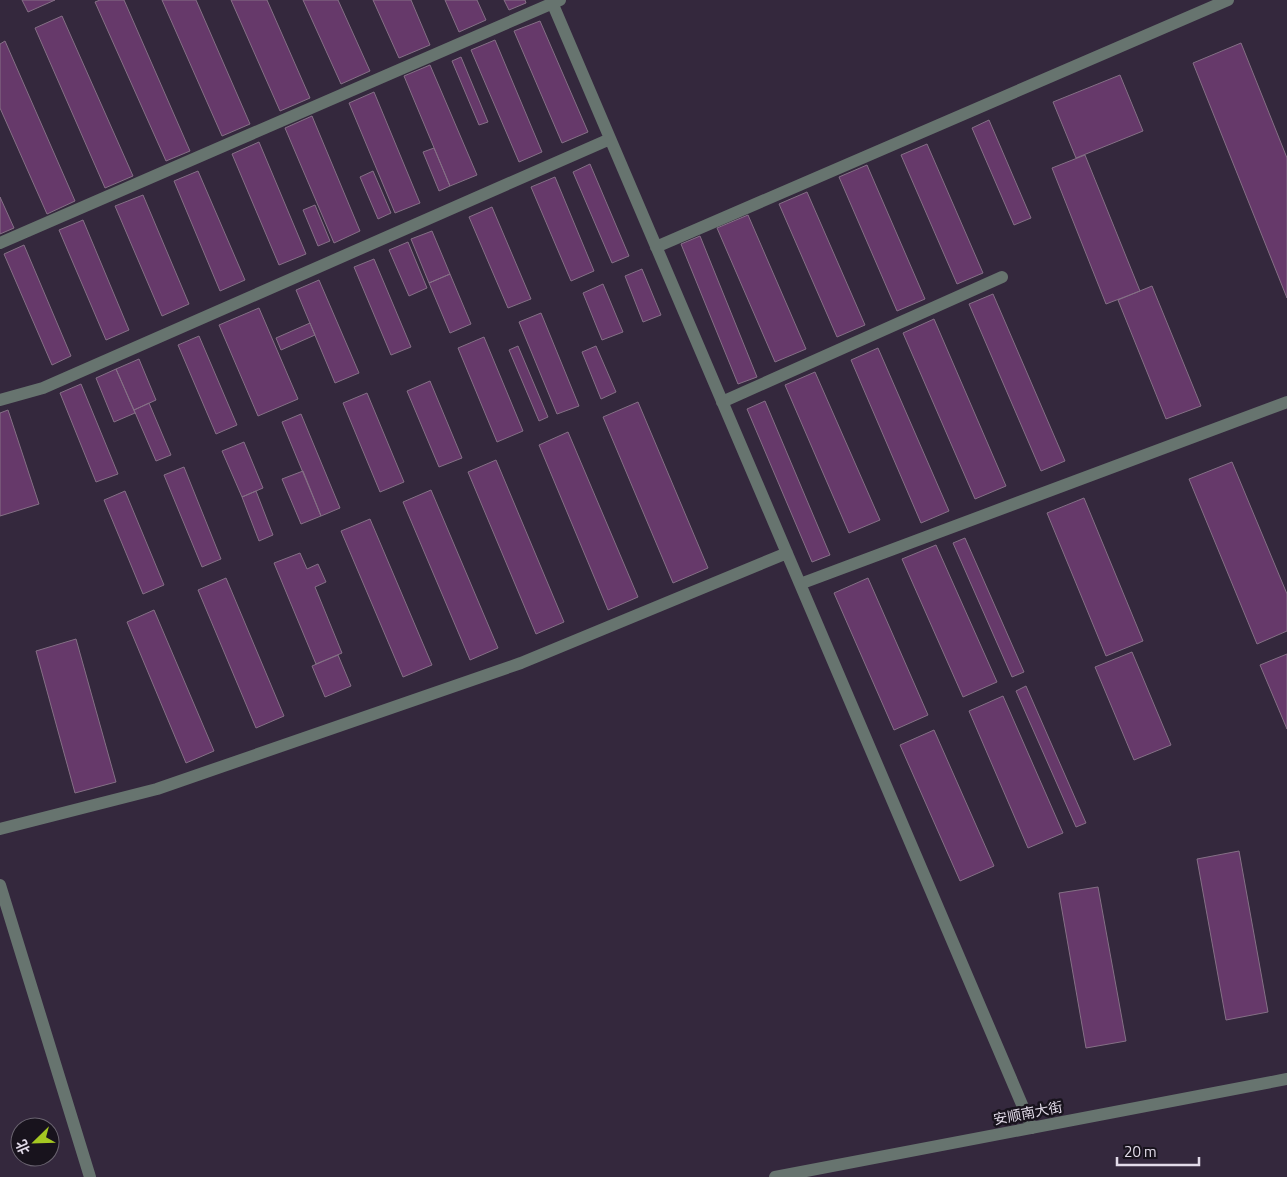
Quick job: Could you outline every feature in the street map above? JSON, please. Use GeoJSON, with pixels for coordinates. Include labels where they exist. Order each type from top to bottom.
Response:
{"type":"FeatureCollection","features":[{"type":"Feature","properties":{"kind":"street"},"geometry":{"type":"LineString","coordinates":[[656,247],[1228,0]]}},
{"type":"Feature","properties":{"kind":"street"},"geometry":{"type":"LineString","coordinates":[[0,243],[554,1],[610,140],[1032,1128]]}},
{"type":"Feature","properties":{"kind":"street"},"geometry":{"type":"LineString","coordinates":[[0,400],[43,388],[610,140]]}},
{"type":"Feature","properties":{"kind":"street"},"geometry":{"type":"LineString","coordinates":[[722,402],[1002,277]]}},
{"type":"Feature","properties":{"kind":"street"},"geometry":{"type":"LineString","coordinates":[[800,584],[1287,402]]}},
{"type":"Feature","properties":{"kind":"street"},"geometry":{"type":"LineString","coordinates":[[0,829],[156,789],[521,663],[787,553]]}},
{"type":"Feature","properties":{"kind":"street"},"geometry":{"type":"LineString","coordinates":[[0,885],[90,1177]]}},
{"type":"Feature","properties":{"kind":"street","name":"安顺南大街"},"geometry":{"type":"LineString","coordinates":[[775,1177],[1287,1079]]}},
{"type":"Feature","properties":{"kind":"building"},"geometry":{"type":"Polygon","coordinates":[[[22,0],[55,0],[28,12],[22,0]]]}},
{"type":"Feature","properties":{"kind":"building"},"geometry":{"type":"Polygon","coordinates":[[[100,0],[124,0],[190,151],[166,161],[95,2],[100,0]]]}},
{"type":"Feature","properties":{"kind":"building"},"geometry":{"type":"Polygon","coordinates":[[[162,0],[196,0],[250,124],[222,136],[162,0]]]}},
{"type":"Feature","properties":{"kind":"building"},"geometry":{"type":"Polygon","coordinates":[[[231,0],[267,0],[310,98],[280,111],[231,0]]]}},
{"type":"Feature","properties":{"kind":"building"},"geometry":{"type":"Polygon","coordinates":[[[303,0],[338,0],[370,71],[341,84],[303,0]]]}},
{"type":"Feature","properties":{"kind":"building"},"geometry":{"type":"Polygon","coordinates":[[[373,0],[411,0],[430,45],[399,58],[373,0]]]}},
{"type":"Feature","properties":{"kind":"building"},"geometry":{"type":"Polygon","coordinates":[[[445,0],[477,0],[486,20],[459,32],[445,0]]]}},
{"type":"Feature","properties":{"kind":"building"},"geometry":{"type":"Polygon","coordinates":[[[504,0],[525,0],[526,3],[509,10],[504,0]]]}},
{"type":"Feature","properties":{"kind":"building"},"geometry":{"type":"Polygon","coordinates":[[[62,16],[133,176],[105,188],[35,28],[62,16]]]}},
{"type":"Feature","properties":{"kind":"building"},"geometry":{"type":"Polygon","coordinates":[[[540,21],[588,132],[562,143],[514,31],[540,21]]]}},
{"type":"Feature","properties":{"kind":"building"},"geometry":{"type":"Polygon","coordinates":[[[495,40],[542,152],[519,162],[471,50],[495,40]]]}},
{"type":"Feature","properties":{"kind":"building"},"geometry":{"type":"Polygon","coordinates":[[[5,41],[75,201],[47,214],[0,108],[0,44],[5,41]]]}},
{"type":"Feature","properties":{"kind":"building"},"geometry":{"type":"Polygon","coordinates":[[[1241,43],[1287,158],[1287,298],[1193,63],[1241,43]]]}},
{"type":"Feature","properties":{"kind":"building"},"geometry":{"type":"Polygon","coordinates":[[[461,57],[488,122],[479,125],[452,61],[461,57]]]}},
{"type":"Feature","properties":{"kind":"building"},"geometry":{"type":"Polygon","coordinates":[[[430,65],[477,175],[450,186],[404,76],[430,65]]]}},
{"type":"Feature","properties":{"kind":"building"},"geometry":{"type":"Polygon","coordinates":[[[1120,75],[1143,131],[1076,158],[1053,102],[1120,75]]]}},
{"type":"Feature","properties":{"kind":"building"},"geometry":{"type":"Polygon","coordinates":[[[374,92],[420,203],[395,213],[349,103],[374,92]]]}},
{"type":"Feature","properties":{"kind":"building"},"geometry":{"type":"Polygon","coordinates":[[[312,116],[360,231],[334,243],[285,128],[312,116]]]}},
{"type":"Feature","properties":{"kind":"building"},"geometry":{"type":"Polygon","coordinates":[[[989,120],[1031,218],[1014,225],[972,128],[989,120]]]}},
{"type":"Feature","properties":{"kind":"building"},"geometry":{"type":"Polygon","coordinates":[[[259,142],[306,254],[279,265],[232,154],[259,142]]]}},
{"type":"Feature","properties":{"kind":"building"},"geometry":{"type":"Polygon","coordinates":[[[927,144],[983,273],[957,284],[901,155],[927,144]]]}},
{"type":"Feature","properties":{"kind":"building"},"geometry":{"type":"Polygon","coordinates":[[[434,148],[450,186],[439,191],[423,152],[434,148]]]}},
{"type":"Feature","properties":{"kind":"building"},"geometry":{"type":"Polygon","coordinates":[[[1085,155],[1140,291],[1106,304],[1052,168],[1085,155]]]}},
{"type":"Feature","properties":{"kind":"building"},"geometry":{"type":"Polygon","coordinates":[[[590,164],[629,256],[612,263],[573,172],[590,164]]]}},
{"type":"Feature","properties":{"kind":"building"},"geometry":{"type":"Polygon","coordinates":[[[867,165],[925,299],[897,311],[839,177],[867,165]]]}},
{"type":"Feature","properties":{"kind":"building"},"geometry":{"type":"Polygon","coordinates":[[[198,171],[245,280],[220,291],[174,181],[198,171]]]}},
{"type":"Feature","properties":{"kind":"building"},"geometry":{"type":"Polygon","coordinates":[[[373,171],[391,213],[378,219],[360,177],[373,171]]]}},
{"type":"Feature","properties":{"kind":"building"},"geometry":{"type":"Polygon","coordinates":[[[555,177],[594,271],[571,281],[531,187],[555,177]]]}},
{"type":"Feature","properties":{"kind":"building"},"geometry":{"type":"Polygon","coordinates":[[[807,192],[865,325],[837,337],[779,204],[807,192]]]}},
{"type":"Feature","properties":{"kind":"building"},"geometry":{"type":"Polygon","coordinates":[[[143,195],[189,304],[162,316],[115,206],[143,195]]]}},
{"type":"Feature","properties":{"kind":"building"},"geometry":{"type":"Polygon","coordinates":[[[0,197],[14,228],[0,234],[0,197]]]}},
{"type":"Feature","properties":{"kind":"building"},"geometry":{"type":"Polygon","coordinates":[[[315,205],[330,241],[318,246],[303,210],[315,205]]]}},
{"type":"Feature","properties":{"kind":"building"},"geometry":{"type":"Polygon","coordinates":[[[492,207],[531,299],[508,308],[469,217],[492,207]]]}},
{"type":"Feature","properties":{"kind":"building"},"geometry":{"type":"Polygon","coordinates":[[[748,215],[806,349],[775,362],[717,228],[748,215]]]}},
{"type":"Feature","properties":{"kind":"building"},"geometry":{"type":"Polygon","coordinates":[[[83,220],[129,330],[106,340],[59,230],[83,220]]]}},
{"type":"Feature","properties":{"kind":"building"},"geometry":{"type":"Polygon","coordinates":[[[432,231],[450,274],[429,283],[411,239],[432,231]]]}},
{"type":"Feature","properties":{"kind":"building"},"geometry":{"type":"Polygon","coordinates":[[[700,236],[757,377],[738,384],[681,244],[700,236]]]}},
{"type":"Feature","properties":{"kind":"building"},"geometry":{"type":"Polygon","coordinates":[[[408,242],[427,288],[409,296],[389,250],[408,242]]]}},
{"type":"Feature","properties":{"kind":"building"},"geometry":{"type":"Polygon","coordinates":[[[24,245],[71,356],[52,365],[4,254],[24,245]]]}},
{"type":"Feature","properties":{"kind":"building"},"geometry":{"type":"Polygon","coordinates":[[[374,259],[411,347],[391,355],[354,267],[374,259]]]}},
{"type":"Feature","properties":{"kind":"building"},"geometry":{"type":"Polygon","coordinates":[[[642,269],[661,315],[643,322],[625,276],[642,269]]]}},
{"type":"Feature","properties":{"kind":"building"},"geometry":{"type":"Polygon","coordinates":[[[450,274],[471,324],[450,333],[429,283],[450,274]]]}},
{"type":"Feature","properties":{"kind":"building"},"geometry":{"type":"Polygon","coordinates":[[[319,280],[359,373],[335,383],[296,290],[319,280]]]}},
{"type":"Feature","properties":{"kind":"building"},"geometry":{"type":"Polygon","coordinates":[[[603,284],[623,332],[602,340],[583,293],[603,284]]]}},
{"type":"Feature","properties":{"kind":"building"},"geometry":{"type":"Polygon","coordinates":[[[1152,286],[1201,406],[1166,419],[1118,300],[1152,286]]]}},
{"type":"Feature","properties":{"kind":"building"},"geometry":{"type":"Polygon","coordinates":[[[993,294],[1065,461],[1041,471],[969,304],[993,294]]]}},
{"type":"Feature","properties":{"kind":"building"},"geometry":{"type":"Polygon","coordinates":[[[259,308],[298,399],[258,416],[219,325],[259,308]]]}},
{"type":"Feature","properties":{"kind":"building"},"geometry":{"type":"Polygon","coordinates":[[[541,313],[579,406],[557,414],[519,322],[541,313]]]}},
{"type":"Feature","properties":{"kind":"building"},"geometry":{"type":"Polygon","coordinates":[[[934,319],[1006,486],[975,499],[903,333],[934,319]]]}},
{"type":"Feature","properties":{"kind":"building"},"geometry":{"type":"Polygon","coordinates":[[[310,323],[315,335],[281,350],[276,338],[310,323]]]}},
{"type":"Feature","properties":{"kind":"building"},"geometry":{"type":"Polygon","coordinates":[[[199,336],[237,425],[216,434],[178,345],[199,336]]]}},
{"type":"Feature","properties":{"kind":"building"},"geometry":{"type":"Polygon","coordinates":[[[484,337],[523,431],[497,442],[458,348],[484,337]]]}},
{"type":"Feature","properties":{"kind":"building"},"geometry":{"type":"Polygon","coordinates":[[[518,346],[548,417],[539,421],[509,350],[518,346]]]}},
{"type":"Feature","properties":{"kind":"building"},"geometry":{"type":"Polygon","coordinates":[[[596,346],[616,392],[601,399],[582,352],[596,346]]]}},
{"type":"Feature","properties":{"kind":"building"},"geometry":{"type":"Polygon","coordinates":[[[878,348],[949,511],[921,523],[851,360],[878,348]]]}},
{"type":"Feature","properties":{"kind":"building"},"geometry":{"type":"Polygon","coordinates":[[[139,359],[156,400],[134,410],[116,369],[139,359]]]}},
{"type":"Feature","properties":{"kind":"building"},"geometry":{"type":"Polygon","coordinates":[[[116,369],[135,413],[114,422],[96,378],[116,369]]]}},
{"type":"Feature","properties":{"kind":"building"},"geometry":{"type":"Polygon","coordinates":[[[815,372],[880,520],[849,533],[785,385],[815,372]]]}},
{"type":"Feature","properties":{"kind":"building"},"geometry":{"type":"Polygon","coordinates":[[[430,381],[462,458],[439,467],[407,391],[430,381]]]}},
{"type":"Feature","properties":{"kind":"building"},"geometry":{"type":"Polygon","coordinates":[[[81,384],[118,474],[96,482],[60,393],[81,384]]]}},
{"type":"Feature","properties":{"kind":"building"},"geometry":{"type":"Polygon","coordinates":[[[367,393],[404,482],[380,492],[343,403],[367,393]]]}},
{"type":"Feature","properties":{"kind":"building"},"geometry":{"type":"Polygon","coordinates":[[[765,401],[830,555],[812,562],[747,409],[765,401]]]}},
{"type":"Feature","properties":{"kind":"building"},"geometry":{"type":"Polygon","coordinates":[[[638,402],[708,568],[673,583],[603,417],[638,402]]]}},
{"type":"Feature","properties":{"kind":"building"},"geometry":{"type":"Polygon","coordinates":[[[149,403],[171,455],[156,461],[134,410],[149,403]]]}},
{"type":"Feature","properties":{"kind":"building"},"geometry":{"type":"Polygon","coordinates":[[[8,410],[39,504],[0,516],[0,413],[8,410]]]}},
{"type":"Feature","properties":{"kind":"building"},"geometry":{"type":"Polygon","coordinates":[[[301,414],[340,508],[321,516],[282,422],[301,414]]]}},
{"type":"Feature","properties":{"kind":"building"},"geometry":{"type":"Polygon","coordinates":[[[568,432],[638,597],[608,610],[539,445],[568,432]]]}},
{"type":"Feature","properties":{"kind":"building"},"geometry":{"type":"Polygon","coordinates":[[[244,442],[263,488],[242,497],[222,451],[244,442]]]}},
{"type":"Feature","properties":{"kind":"building"},"geometry":{"type":"Polygon","coordinates":[[[496,460],[564,622],[536,634],[468,472],[496,460]]]}},
{"type":"Feature","properties":{"kind":"building"},"geometry":{"type":"Polygon","coordinates":[[[1232,462],[1287,594],[1287,631],[1257,644],[1189,479],[1232,462]]]}},
{"type":"Feature","properties":{"kind":"building"},"geometry":{"type":"Polygon","coordinates":[[[184,467],[221,559],[202,567],[164,475],[184,467]]]}},
{"type":"Feature","properties":{"kind":"building"},"geometry":{"type":"Polygon","coordinates":[[[303,471],[321,516],[301,524],[282,479],[303,471]]]}},
{"type":"Feature","properties":{"kind":"building"},"geometry":{"type":"Polygon","coordinates":[[[431,490],[498,648],[470,660],[403,502],[431,490]]]}},
{"type":"Feature","properties":{"kind":"building"},"geometry":{"type":"Polygon","coordinates":[[[125,491],[164,585],[143,594],[104,500],[125,491]]]}},
{"type":"Feature","properties":{"kind":"building"},"geometry":{"type":"Polygon","coordinates":[[[256,491],[273,535],[259,541],[242,497],[256,491]]]}},
{"type":"Feature","properties":{"kind":"building"},"geometry":{"type":"Polygon","coordinates":[[[1084,498],[1143,641],[1106,656],[1047,513],[1084,498]]]}},
{"type":"Feature","properties":{"kind":"building"},"geometry":{"type":"Polygon","coordinates":[[[370,519],[432,665],[403,677],[341,531],[370,519]]]}},
{"type":"Feature","properties":{"kind":"building"},"geometry":{"type":"Polygon","coordinates":[[[965,538],[1024,672],[1012,677],[953,543],[965,538]]]}},
{"type":"Feature","properties":{"kind":"building"},"geometry":{"type":"Polygon","coordinates":[[[936,545],[997,682],[963,697],[902,559],[936,545]]]}},
{"type":"Feature","properties":{"kind":"building"},"geometry":{"type":"Polygon","coordinates":[[[300,553],[307,569],[318,564],[326,582],[315,587],[342,653],[316,664],[274,563],[300,553]]]}},
{"type":"Feature","properties":{"kind":"building"},"geometry":{"type":"Polygon","coordinates":[[[226,578],[284,716],[256,728],[198,590],[226,578]]]}},
{"type":"Feature","properties":{"kind":"building"},"geometry":{"type":"Polygon","coordinates":[[[868,578],[928,715],[894,730],[834,593],[868,578]]]}},
{"type":"Feature","properties":{"kind":"building"},"geometry":{"type":"Polygon","coordinates":[[[154,610],[214,751],[186,763],[127,622],[154,610]]]}},
{"type":"Feature","properties":{"kind":"building"},"geometry":{"type":"Polygon","coordinates":[[[76,639],[116,782],[75,793],[36,651],[76,639]]]}},
{"type":"Feature","properties":{"kind":"building"},"geometry":{"type":"Polygon","coordinates":[[[1132,652],[1171,745],[1134,760],[1095,667],[1132,652]]]}},
{"type":"Feature","properties":{"kind":"building"},"geometry":{"type":"Polygon","coordinates":[[[1287,654],[1287,729],[1260,665],[1287,654]]]}},
{"type":"Feature","properties":{"kind":"building"},"geometry":{"type":"Polygon","coordinates":[[[338,655],[351,686],[325,697],[312,666],[338,655]]]}},
{"type":"Feature","properties":{"kind":"building"},"geometry":{"type":"Polygon","coordinates":[[[1026,686],[1086,823],[1076,827],[1016,691],[1026,686]]]}},
{"type":"Feature","properties":{"kind":"building"},"geometry":{"type":"Polygon","coordinates":[[[1003,696],[1063,833],[1028,848],[969,711],[1003,696]]]}},
{"type":"Feature","properties":{"kind":"building"},"geometry":{"type":"Polygon","coordinates":[[[934,730],[994,866],[960,881],[900,745],[934,730]]]}},
{"type":"Feature","properties":{"kind":"building"},"geometry":{"type":"Polygon","coordinates":[[[1239,851],[1268,1012],[1226,1020],[1197,859],[1239,851]]]}},
{"type":"Feature","properties":{"kind":"building"},"geometry":{"type":"Polygon","coordinates":[[[1098,887],[1126,1041],[1086,1048],[1059,893],[1098,887]]]}}]}
